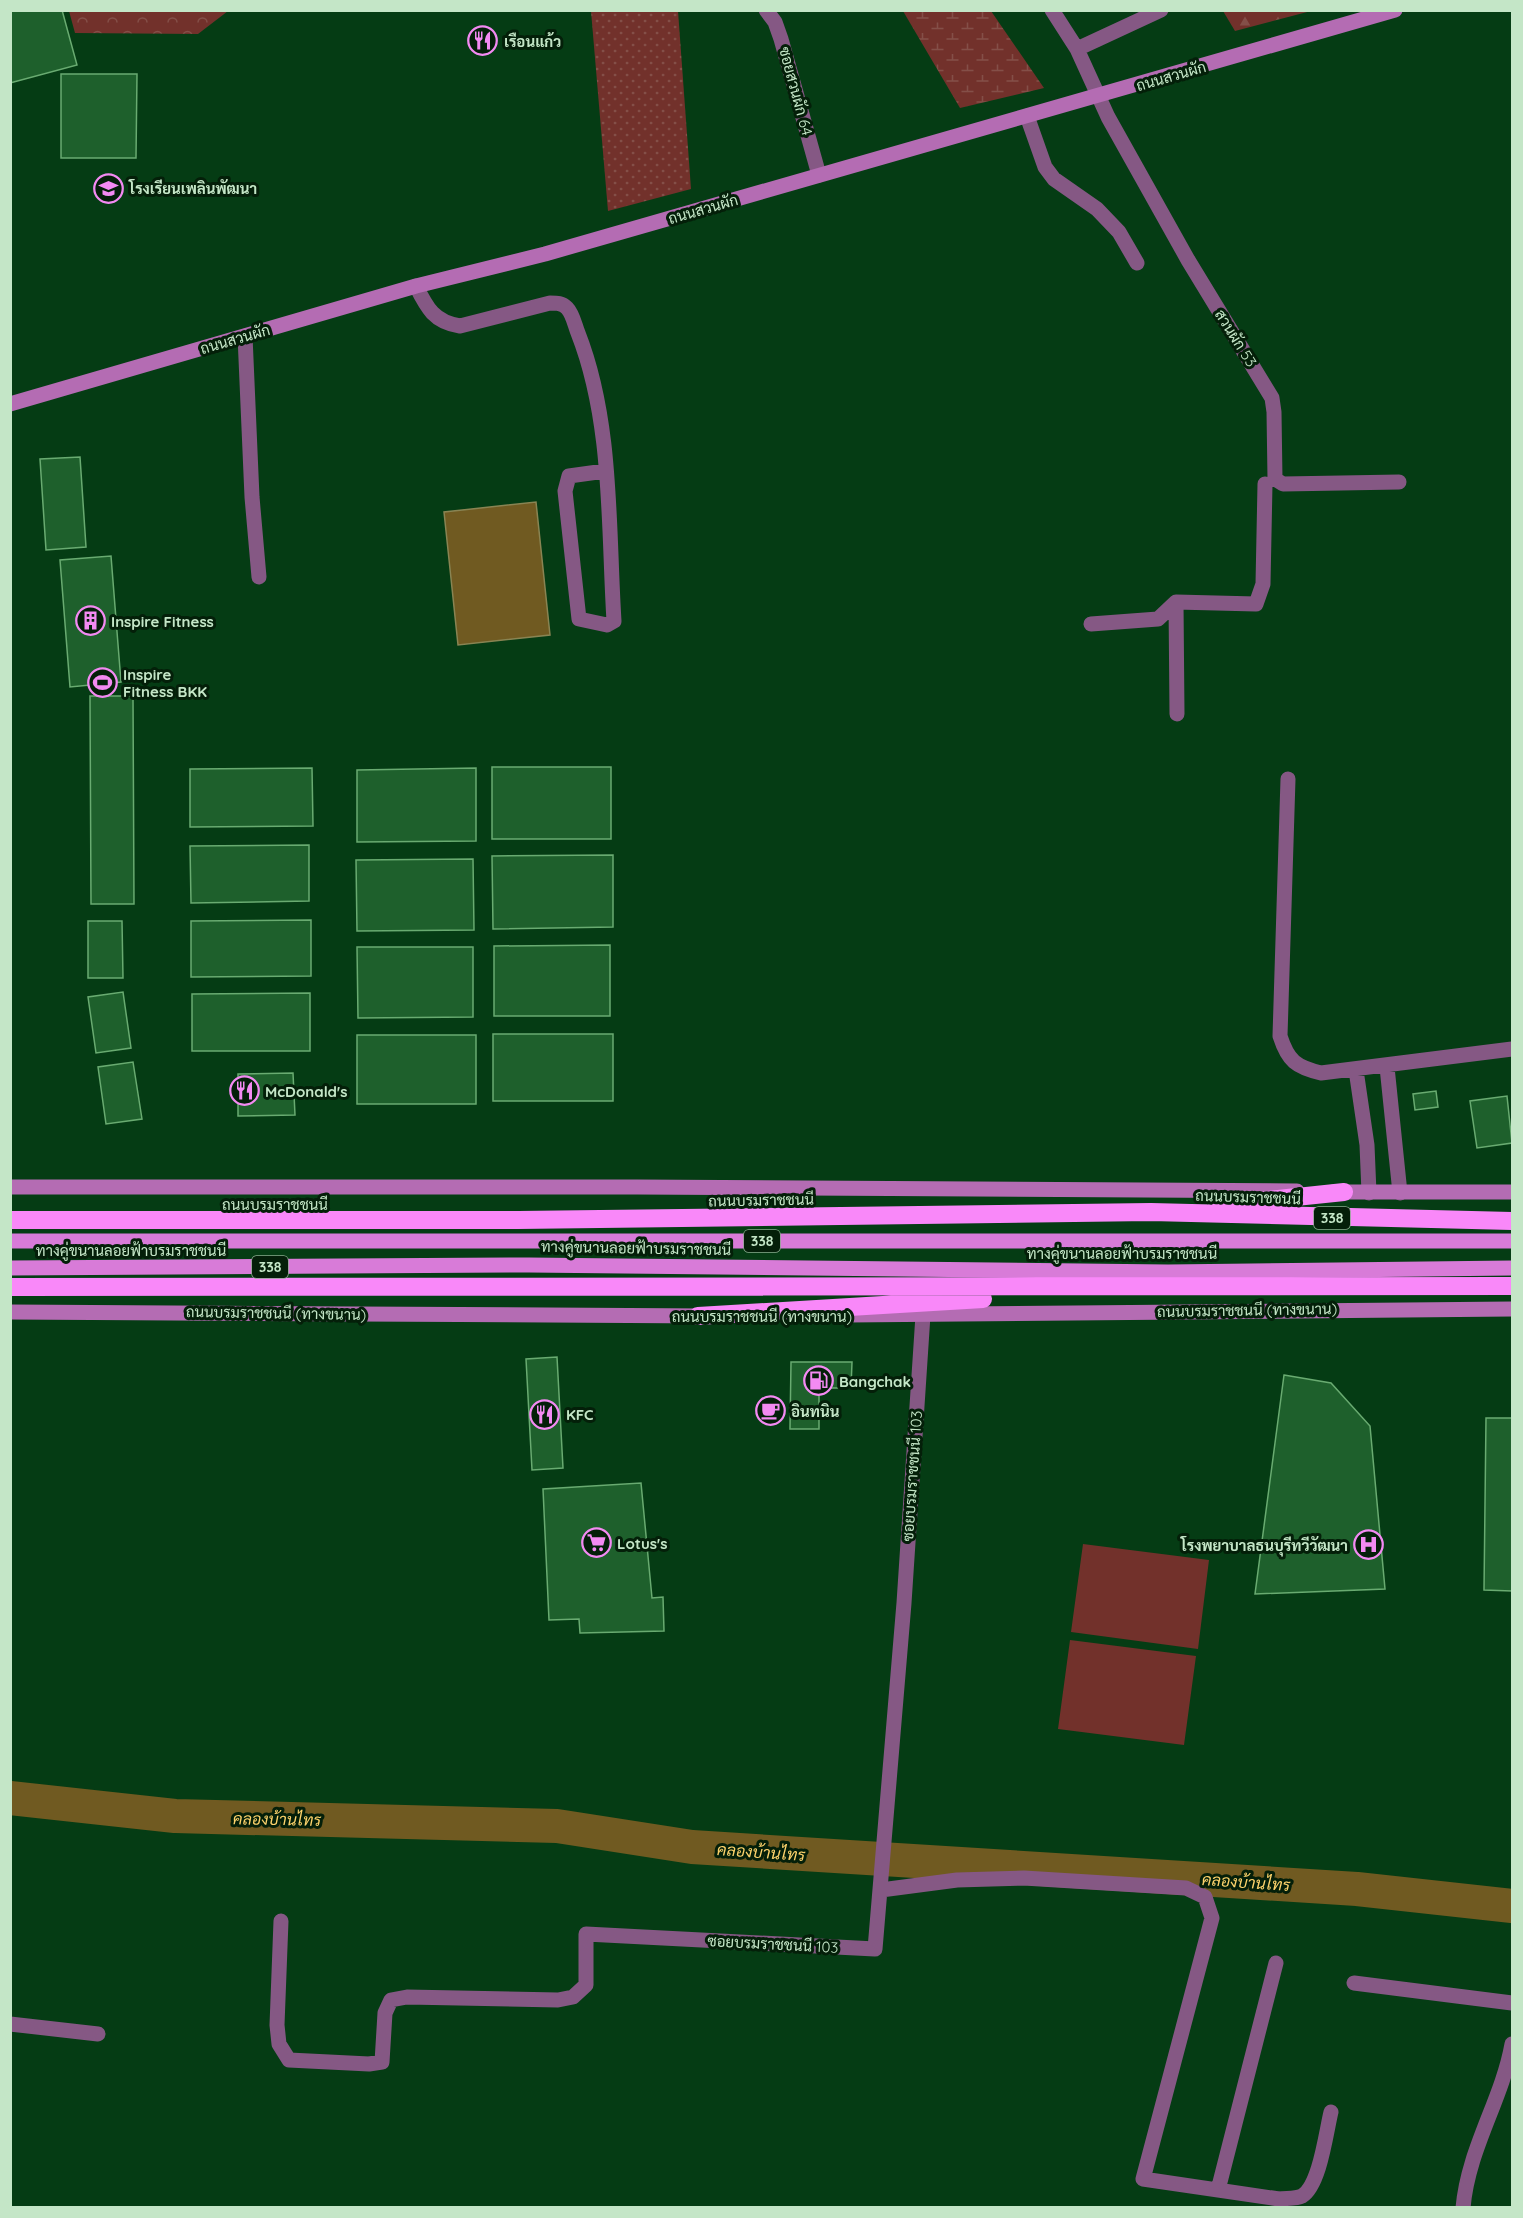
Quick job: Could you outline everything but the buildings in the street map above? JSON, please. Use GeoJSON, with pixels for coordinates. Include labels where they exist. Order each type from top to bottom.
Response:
{"type":"FeatureCollection","features":[{"type":"Feature","properties":{"kind":"highway"},"geometry":{"type":"LineString","coordinates":[[1151,1212],[1344,1192]]}},
{"type":"Feature","properties":{"kind":"highway","name":"ถนนบรมราชชนนี"},"geometry":{"type":"LineString","coordinates":[[10,1220],[530,1220],[1151,1212],[1512,1221]]}},
{"type":"Feature","properties":{"kind":"highway","name":"338"},"geometry":{"type":"LineString","coordinates":[[10,1287],[1512,1286]]}},
{"type":"Feature","properties":{"kind":"highway"},"geometry":{"type":"LineString","coordinates":[[698,1316],[1168,1287]]}},
{"type":"Feature","properties":{"kind":"main road","name":"ถนนสวนผัก"},"geometry":{"type":"LineString","coordinates":[[10,404],[416,286],[545,254],[1100,97],[1395,10]]}},
{"type":"Feature","properties":{"kind":"main road","name":"338"},"geometry":{"type":"LineString","coordinates":[[10,1187],[637,1186],[1251,1189],[1369,1193],[1512,1192]]}},
{"type":"Feature","properties":{"kind":"main road","name":"ทางคู่ขนานลอยฟ้าบรมราชชนนี"},"geometry":{"type":"LineString","coordinates":[[10,1241],[518,1239],[1170,1244],[1512,1241]]}},
{"type":"Feature","properties":{"kind":"main road","name":"ทางคู่ขนานลอยฟ้าบรมราชชนนี"},"geometry":{"type":"LineString","coordinates":[[10,1268],[529,1265],[1168,1272],[1512,1268]]}},
{"type":"Feature","properties":{"kind":"main road","name":"ถนนบรมราชชนนี (ทางขนาน)"},"geometry":{"type":"LineString","coordinates":[[10,1312],[698,1316],[1512,1309]]}},
{"type":"Feature","properties":{"kind":"street","name":"ซอยสวนผัก 64"},"geometry":{"type":"LineString","coordinates":[[766,10],[775,22],[781,39],[819,175]]}},
{"type":"Feature","properties":{"kind":"street"},"geometry":{"type":"LineString","coordinates":[[1052,10],[1077,49],[1100,97]]}},
{"type":"Feature","properties":{"kind":"street"},"geometry":{"type":"LineString","coordinates":[[1077,49],[1161,10]]}},
{"type":"Feature","properties":{"kind":"street","name":"สวนผัก 53"},"geometry":{"type":"LineString","coordinates":[[1100,97],[1188,260],[1272,398],[1275,479],[1283,484],[1399,482]]}},
{"type":"Feature","properties":{"kind":"street"},"geometry":{"type":"LineString","coordinates":[[1027,116],[1046,167],[1054,179],[1097,209],[1119,232],[1137,263]]}},
{"type":"Feature","properties":{"kind":"street"},"geometry":{"type":"LineString","coordinates":[[416,286],[427,309],[447,324],[460,326],[550,303],[560,303],[568,309],[589,361],[602,419],[614,621],[607,625],[579,619],[565,491],[569,476],[605,471]]}},
{"type":"Feature","properties":{"kind":"street"},"geometry":{"type":"LineString","coordinates":[[245,336],[252,497],[259,577]]}},
{"type":"Feature","properties":{"kind":"street"},"geometry":{"type":"LineString","coordinates":[[1091,624],[1158,619],[1176,602],[1256,604],[1263,584],[1265,484]]}},
{"type":"Feature","properties":{"kind":"street"},"geometry":{"type":"LineString","coordinates":[[1176,602],[1177,714]]}},
{"type":"Feature","properties":{"kind":"street"},"geometry":{"type":"LineString","coordinates":[[1288,779],[1280,1036],[1286,1054],[1302,1068],[1321,1073],[1387,1067],[1512,1049]]}},
{"type":"Feature","properties":{"kind":"street"},"geometry":{"type":"LineString","coordinates":[[1387,1067],[1400,1193]]}},
{"type":"Feature","properties":{"kind":"street"},"geometry":{"type":"LineString","coordinates":[[1356,1070],[1366,1145],[1369,1193]]}},
{"type":"Feature","properties":{"kind":"street","name":"ซอยบรมราชชนนี 103"},"geometry":{"type":"LineString","coordinates":[[281,1922],[277,2025],[279,2044],[289,2060],[369,2064],[382,2062],[385,2013],[391,2000],[407,1997],[558,2000],[573,1997],[586,1985],[586,1934],[875,1949],[904,1603],[923,1315]]}},
{"type":"Feature","properties":{"kind":"street"},"geometry":{"type":"LineString","coordinates":[[882,1886],[1024,1878],[1186,1888],[1205,1897],[1212,1918],[1143,2178],[1279,2199],[1300,2197],[1309,2190],[1315,2177],[1331,2112]]}},
{"type":"Feature","properties":{"kind":"street"},"geometry":{"type":"LineString","coordinates":[[1218,2190],[1276,1963]]}},
{"type":"Feature","properties":{"kind":"street"},"geometry":{"type":"LineString","coordinates":[[1354,1983],[1512,2002]]}},
{"type":"Feature","properties":{"kind":"street"},"geometry":{"type":"LineString","coordinates":[[10,2024],[98,2034]]}},
{"type":"Feature","properties":{"kind":"street"},"geometry":{"type":"LineString","coordinates":[[1463,2208],[1471,2164],[1506,2092],[1512,2044]]}},
{"type":"Feature","properties":{"kind":"green space"},"geometry":{"type":"Polygon","coordinates":[[[69,10],[228,11],[198,34],[75,33],[69,10]]]}},
{"type":"Feature","properties":{"kind":"green space"},"geometry":{"type":"Polygon","coordinates":[[[591,11],[678,11],[691,189],[608,211],[591,11]]]}},
{"type":"Feature","properties":{"kind":"green space"},"geometry":{"type":"Polygon","coordinates":[[[903,11],[991,11],[1044,88],[960,108],[903,11]]]}},
{"type":"Feature","properties":{"kind":"green space"},"geometry":{"type":"Polygon","coordinates":[[[1223,11],[1311,11],[1235,31],[1223,11]]]}},
{"type":"Feature","properties":{"kind":"green space"},"geometry":{"type":"Polygon","coordinates":[[[1083,1544],[1209,1560],[1198,1649],[1071,1632],[1083,1544]]]}},
{"type":"Feature","properties":{"kind":"green space"},"geometry":{"type":"Polygon","coordinates":[[[1070,1640],[1196,1656],[1184,1745],[1058,1729],[1070,1640]]]}},
{"type":"Feature","properties":{"kind":"shaded area"},"geometry":{"type":"Polygon","coordinates":[[[536,502],[550,635],[458,645],[444,512],[536,502]]]}},
{"type":"Feature","properties":{"kind":"waterway","name":"คลองบ้านไทร"},"geometry":{"type":"LineString","coordinates":[[10,1798],[175,1816],[557,1826],[692,1847],[1357,1889],[1512,1906]]}},
{"type":"Feature","properties":{"kind":"place","name":"เรือนแก้ว"},"geometry":{"type":"Point","coordinates":[483,41]}},
{"type":"Feature","properties":{"kind":"place","name":"โรงเรียนเพลินพัฒนา"},"geometry":{"type":"Point","coordinates":[108,188]}},
{"type":"Feature","properties":{"kind":"place","name":"Inspire Fitness"},"geometry":{"type":"Point","coordinates":[90,621]}},
{"type":"Feature","properties":{"kind":"place","name":"Inspire Fitness BKK"},"geometry":{"type":"Point","coordinates":[102,683]}},
{"type":"Feature","properties":{"kind":"place","name":"McDonald's"},"geometry":{"type":"Point","coordinates":[244,1091]}},
{"type":"Feature","properties":{"kind":"place","name":"Bangchak"},"geometry":{"type":"Point","coordinates":[818,1381]}},
{"type":"Feature","properties":{"kind":"place","name":"อินทนิน"},"geometry":{"type":"Point","coordinates":[770,1411]}},
{"type":"Feature","properties":{"kind":"place","name":"KFC"},"geometry":{"type":"Point","coordinates":[545,1414]}},
{"type":"Feature","properties":{"kind":"place","name":"Lotus's"},"geometry":{"type":"Point","coordinates":[596,1543]}},
{"type":"Feature","properties":{"kind":"place","name":"โรงพยาบาลธนบุรีทวีวัฒนา"},"geometry":{"type":"Point","coordinates":[1369,1545]}}]}
